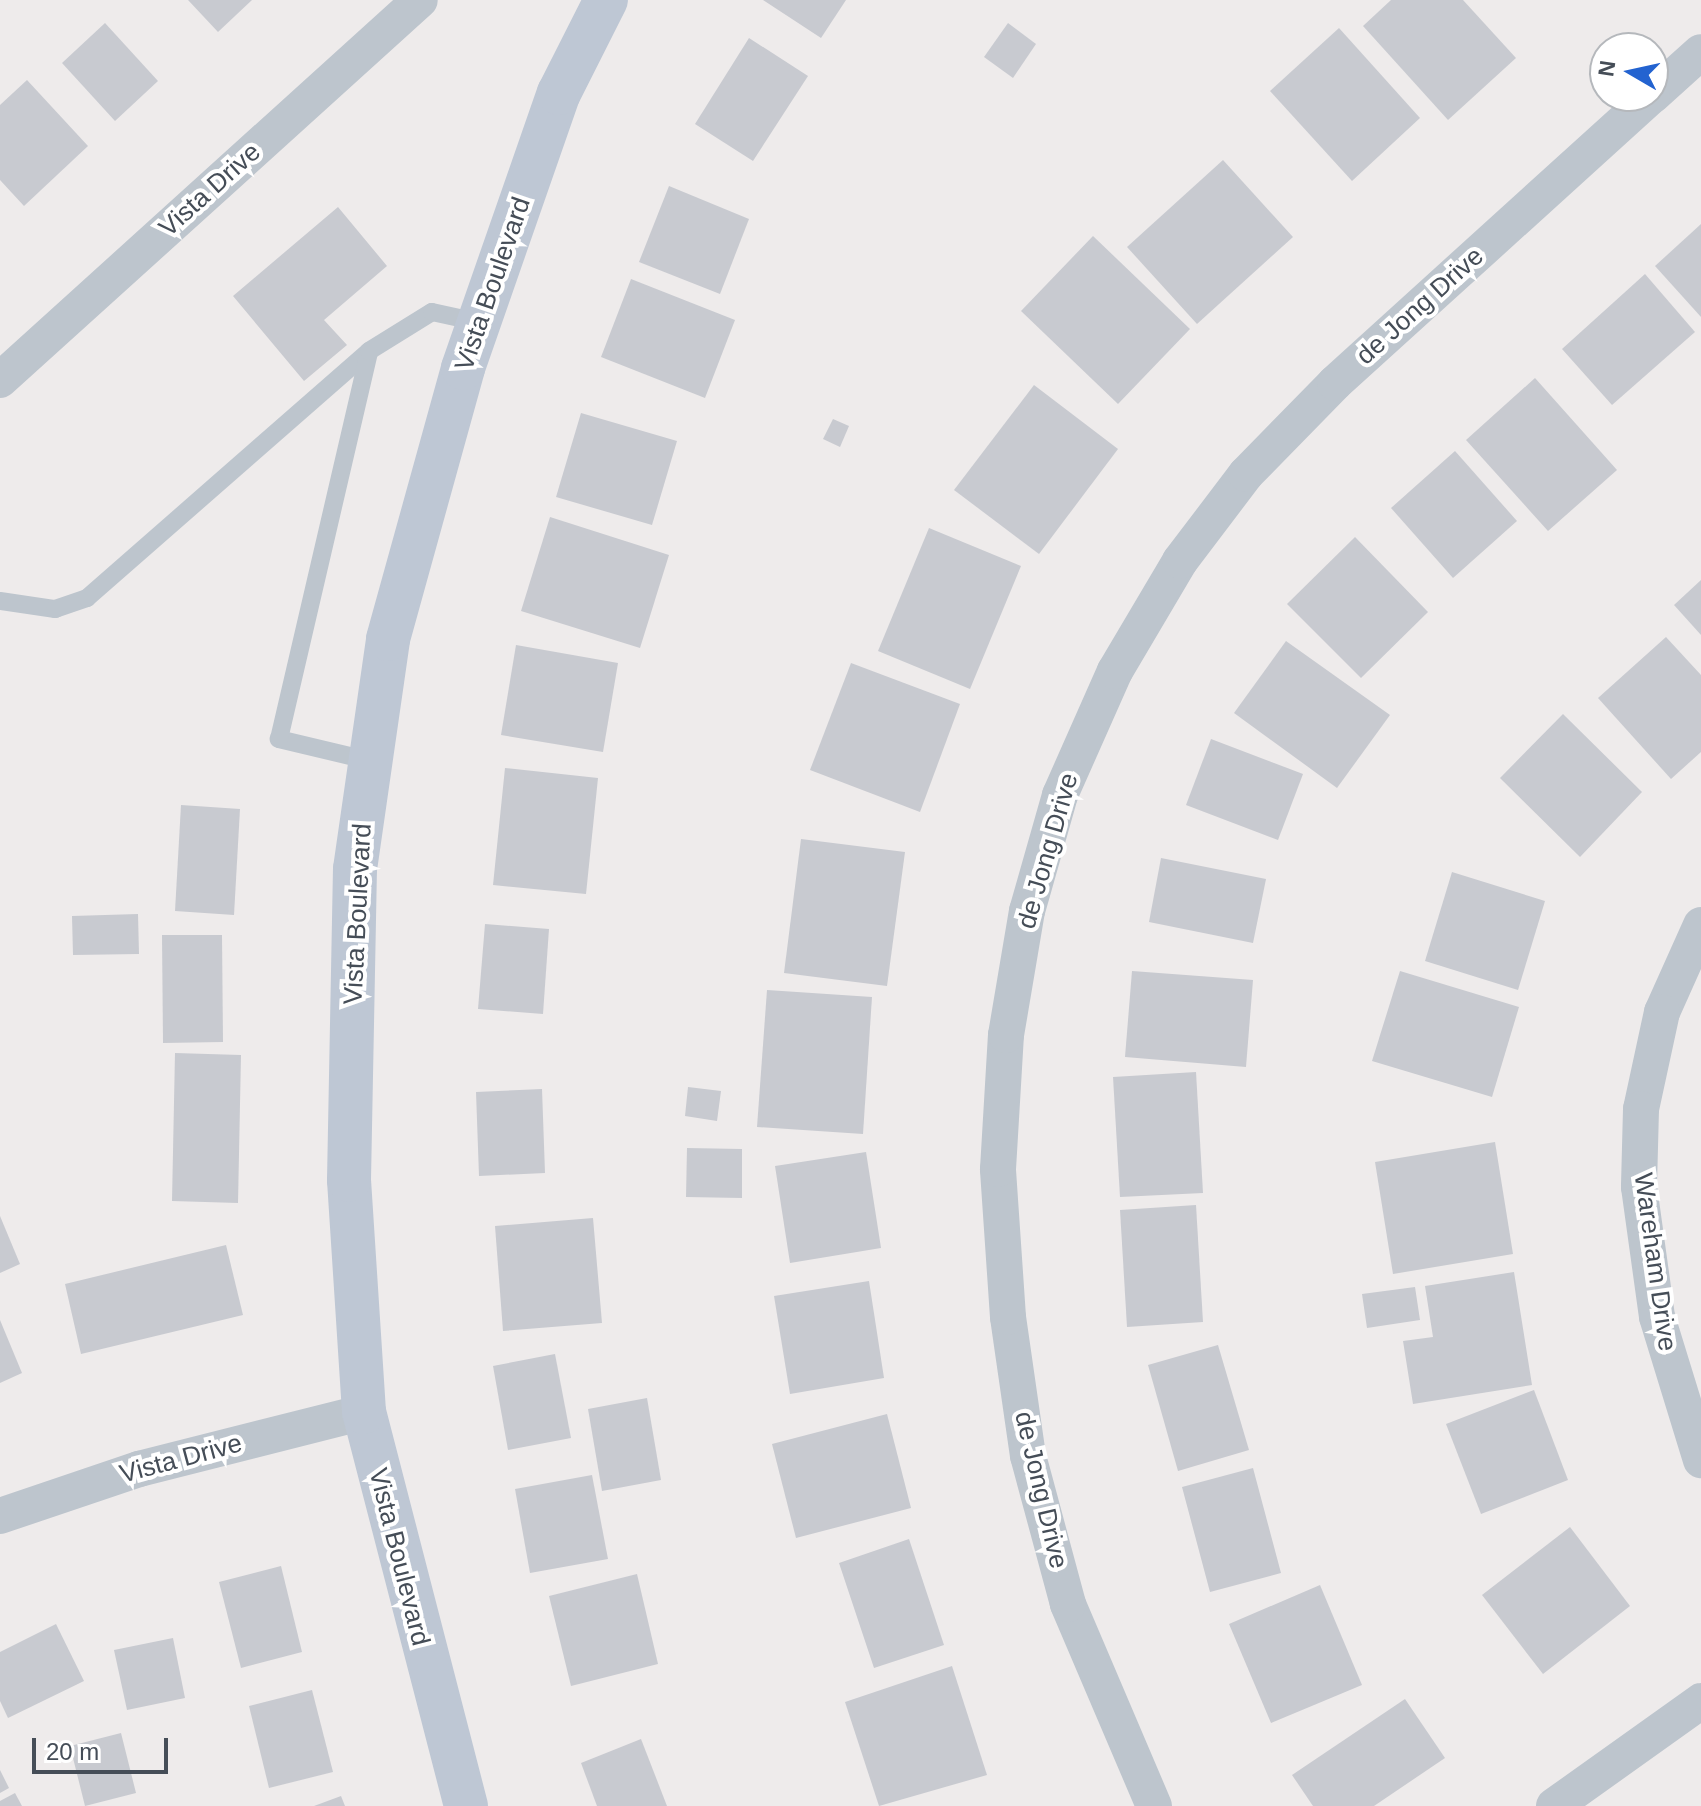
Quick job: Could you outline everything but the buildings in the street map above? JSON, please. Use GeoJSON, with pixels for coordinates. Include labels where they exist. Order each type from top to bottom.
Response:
{"type":"FeatureCollection","features":[{"type":"Feature","properties":{"kind":"street","name":"Vista Drive"},"geometry":{"type":"LineString","coordinates":[[0,380],[420,0]]}},
{"type":"Feature","properties":{"kind":"street","name":"Vista Boulevard"},"geometry":{"type":"LineString","coordinates":[[466,1806],[364,1412],[349,1180],[355,869],[388,639],[478,322],[559,93],[606,0]]}},
{"type":"Feature","properties":{"kind":"street","name":"de Jong Drive"},"geometry":{"type":"LineString","coordinates":[[1669,81],[1701,52]]}},
{"type":"Feature","properties":{"kind":"street","name":"de Jong Drive"},"geometry":{"type":"LineString","coordinates":[[1154,1806],[1068,1604],[1028,1456],[1008,1317],[998,1169],[1006,1035],[1027,911],[1060,795],[1115,671],[1180,561],[1246,474],[1335,383],[1635,112]]}},
{"type":"Feature","properties":{"kind":"street","name":"Wareham Drive"},"geometry":{"type":"LineString","coordinates":[[1701,925],[1662,1012],[1641,1109],[1639,1187],[1657,1317],[1701,1460]]}},
{"type":"Feature","properties":{"kind":"street","name":"Vista Drive"},"geometry":{"type":"LineString","coordinates":[[0,1516],[139,1469],[364,1412]]}},
{"type":"Feature","properties":{"kind":"street"},"geometry":{"type":"LineString","coordinates":[[1554,1806],[1701,1701]]}},
{"type":"Feature","properties":{"kind":"lane"},"geometry":{"type":"LineString","coordinates":[[0,601],[55,609],[87,598],[369,351],[432,312],[478,322]]}},
{"type":"Feature","properties":{"kind":"lane"},"geometry":{"type":"LineString","coordinates":[[369,351],[279,739],[371,761]]}}]}
